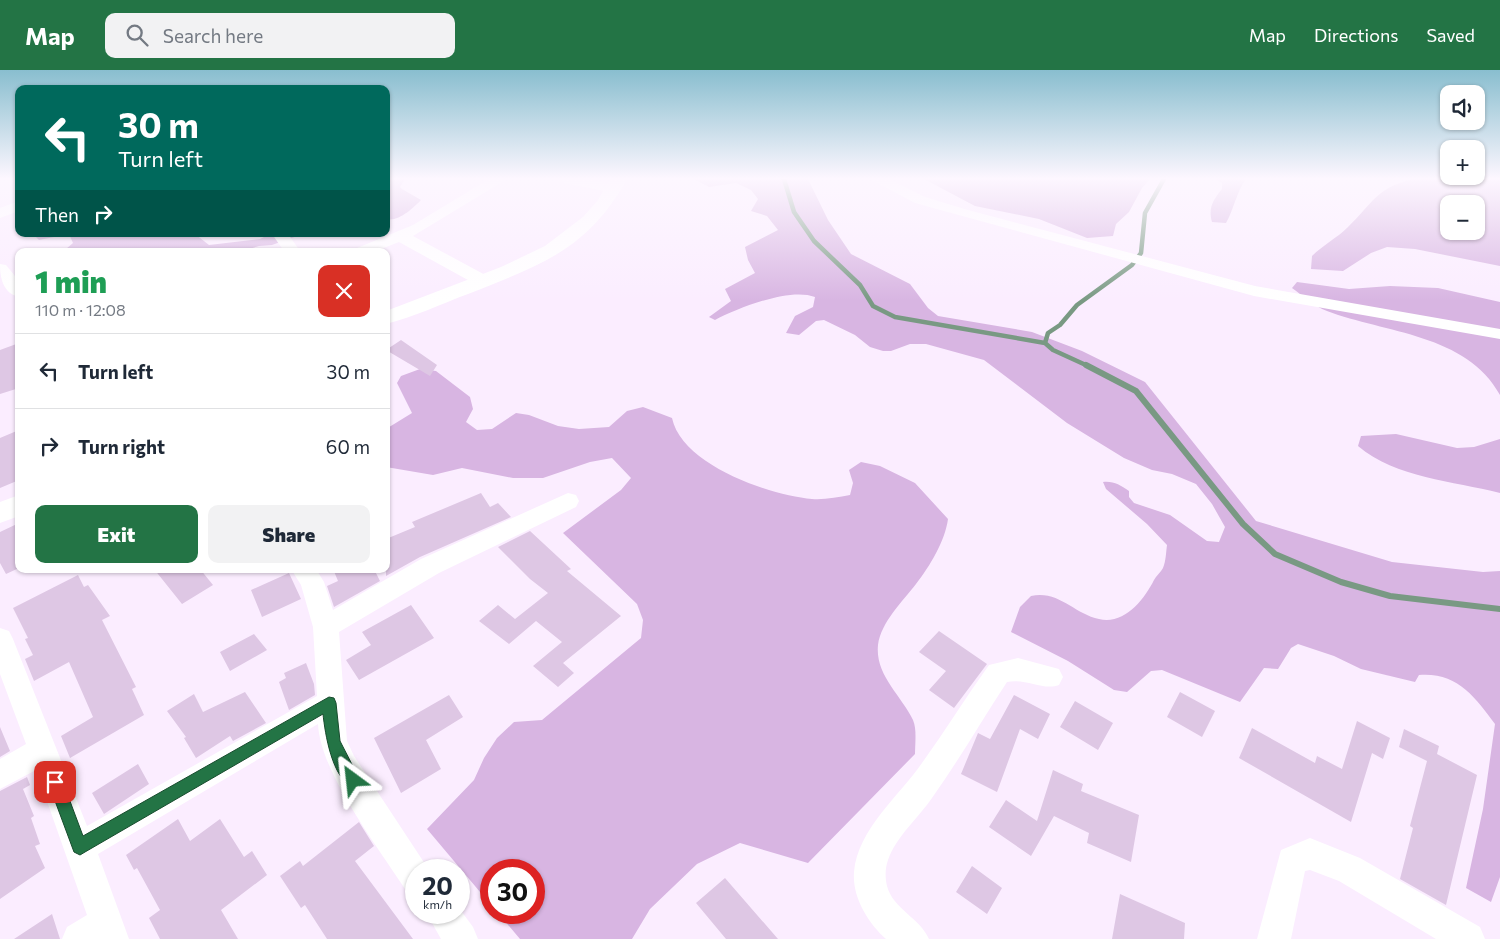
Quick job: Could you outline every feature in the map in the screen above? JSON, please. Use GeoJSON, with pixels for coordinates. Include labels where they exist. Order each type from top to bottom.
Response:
{"type":"FeatureCollection","features":[{"type":"Feature","properties":{"kind":"main road"},"geometry":{"type":"LineString","coordinates":[[390,316],[514,270],[577,235],[593,220]]}},
{"type":"Feature","properties":{"kind":"main road"},"geometry":{"type":"LineString","coordinates":[[0,513],[15,507]]}},
{"type":"Feature","properties":{"kind":"street"},"geometry":{"type":"LineString","coordinates":[[371,248],[401,236],[433,220]]}},
{"type":"Feature","properties":{"kind":"street"},"geometry":{"type":"LineString","coordinates":[[986,220],[1089,249],[1254,290],[1500,334]]}},
{"type":"Feature","properties":{"kind":"street"},"geometry":{"type":"LineString","coordinates":[[401,236],[483,281]]}},
{"type":"Feature","properties":{"kind":"street"},"geometry":{"type":"LineString","coordinates":[[282,237],[290,248]]}},
{"type":"Feature","properties":{"kind":"street"},"geometry":{"type":"LineString","coordinates":[[0,269],[15,287]]}},
{"type":"Feature","properties":{"kind":"street"},"geometry":{"type":"LineString","coordinates":[[326,627],[430,566],[568,500]]}},
{"type":"Feature","properties":{"kind":"street"},"geometry":{"type":"LineString","coordinates":[[306,573],[312,582],[326,627],[329,703],[333,741],[343,765],[405,861]]}},
{"type":"Feature","properties":{"kind":"street"},"geometry":{"type":"LineString","coordinates":[[0,640],[80,847],[110,931],[80,939]]}},
{"type":"Feature","properties":{"kind":"street"},"geometry":{"type":"LineString","coordinates":[[912,939],[900,930],[880,909],[870,890],[872,855],[922,788],[998,672],[1011,668],[1026,668],[1050,677]]}},
{"type":"Feature","properties":{"kind":"street"},"geometry":{"type":"LineString","coordinates":[[80,847],[329,703]]}},
{"type":"Feature","properties":{"kind":"street"},"geometry":{"type":"LineString","coordinates":[[0,776],[43,750]]}},
{"type":"Feature","properties":{"kind":"street"},"geometry":{"type":"LineString","coordinates":[[1274,939],[1292,861],[1310,854],[1349,869],[1468,939]]}},
{"type":"Feature","properties":{"kind":"street"},"geometry":{"type":"LineString","coordinates":[[450,924],[461,939]]}},
{"type":"Feature","properties":{"kind":"shaded area"},"geometry":{"type":"Polygon","coordinates":[[[770,220],[828,220],[851,254],[910,284],[928,308],[938,316],[1032,332],[1082,351],[1145,382],[1256,521],[1392,562],[1483,572],[1500,571],[1500,877],[1491,902],[1466,888],[1483,809],[1495,724],[1464,688],[1454,682],[1432,675],[1419,675],[1415,682],[1361,669],[1334,656],[1298,644],[1291,648],[1278,669],[1264,668],[1240,702],[1162,670],[1151,671],[1127,692],[1114,690],[1068,661],[1011,632],[1020,607],[1031,596],[1050,596],[1099,619],[1108,620],[1125,615],[1139,603],[1162,569],[1165,562],[1167,545],[1147,524],[1106,489],[1103,482],[1114,483],[1123,487],[1129,491],[1129,497],[1134,503],[1170,515],[1207,541],[1219,542],[1225,527],[1212,504],[1196,484],[1172,474],[1152,470],[1124,458],[1067,423],[984,360],[926,344],[910,344],[891,351],[883,351],[870,347],[855,335],[824,320],[816,321],[799,335],[786,333],[795,316],[813,307],[815,297],[804,295],[764,300],[715,320],[709,317],[731,301],[725,289],[755,273],[748,260],[745,247],[778,230],[770,220]]]}},
{"type":"Feature","properties":{"kind":"shaded area"},"geometry":{"type":"Polygon","coordinates":[[[1040,220],[1121,220],[1116,224],[1113,236],[1087,238],[1040,220]]]}},
{"type":"Feature","properties":{"kind":"shaded area"},"geometry":{"type":"Polygon","coordinates":[[[1212,220],[1228,220],[1226,223],[1212,222],[1212,220]]]}},
{"type":"Feature","properties":{"kind":"shaded area"},"geometry":{"type":"Polygon","coordinates":[[[1355,220],[1440,220],[1440,240],[1485,240],[1485,220],[1500,220],[1500,266],[1415,249],[1387,247],[1371,253],[1343,271],[1311,269],[1312,256],[1344,231],[1355,220]]]}},
{"type":"Feature","properties":{"kind":"shaded area"},"geometry":{"type":"Polygon","coordinates":[[[36,237],[54,237],[39,240],[36,237]]]}},
{"type":"Feature","properties":{"kind":"shaded area"},"geometry":{"type":"Polygon","coordinates":[[[70,237],[199,237],[209,245],[264,237],[295,237],[272,245],[252,248],[67,248],[73,243],[70,237]]]}},
{"type":"Feature","properties":{"kind":"shaded area"},"geometry":{"type":"Polygon","coordinates":[[[1297,282],[1349,289],[1390,286],[1438,288],[1500,302],[1500,395],[1485,375],[1467,359],[1446,347],[1423,338],[1322,309],[1292,288],[1297,282]]]}},
{"type":"Feature","properties":{"kind":"shaded area"},"geometry":{"type":"Polygon","coordinates":[[[420,369],[436,371],[470,397],[473,409],[466,422],[477,430],[492,429],[516,413],[529,415],[558,426],[579,429],[609,427],[627,411],[643,407],[672,418],[679,435],[692,450],[709,463],[751,484],[794,496],[826,499],[850,495],[853,483],[849,470],[861,462],[880,466],[915,483],[948,519],[944,536],[936,553],[921,577],[883,628],[878,645],[878,656],[885,675],[913,720],[915,754],[808,863],[740,843],[697,864],[650,909],[632,939],[520,939],[507,924],[545,924],[545,859],[480,859],[480,892],[470,880],[470,859],[452,859],[427,829],[474,780],[484,758],[497,738],[514,722],[542,720],[641,638],[643,620],[637,604],[563,533],[621,490],[631,478],[612,458],[590,462],[543,478],[513,478],[462,468],[433,475],[390,468],[390,427],[412,413],[397,383],[401,376],[420,369]]]}},
{"type":"Feature","properties":{"kind":"shaded area"},"geometry":{"type":"Polygon","coordinates":[[[1396,434],[1457,448],[1474,447],[1500,439],[1500,493],[1407,472],[1373,457],[1358,446],[1361,436],[1396,434]]]}},
{"type":"Feature","properties":{"kind":"building"},"geometry":{"type":"Polygon","coordinates":[[[401,340],[437,365],[430,376],[390,352],[390,347],[401,340]]]}},
{"type":"Feature","properties":{"kind":"building"},"geometry":{"type":"Polygon","coordinates":[[[15,344],[15,389],[0,394],[0,350],[15,344]]]}},
{"type":"Feature","properties":{"kind":"building"},"geometry":{"type":"Polygon","coordinates":[[[15,432],[15,482],[0,488],[0,438],[15,432]]]}},
{"type":"Feature","properties":{"kind":"building"},"geometry":{"type":"Polygon","coordinates":[[[481,493],[490,507],[498,503],[511,517],[420,557],[386,576],[386,573],[390,573],[390,537],[415,527],[412,522],[481,493]]]}},
{"type":"Feature","properties":{"kind":"building"},"geometry":{"type":"Polygon","coordinates":[[[15,525],[15,570],[6,574],[0,563],[0,532],[15,525]]]}},
{"type":"Feature","properties":{"kind":"building"},"geometry":{"type":"Polygon","coordinates":[[[530,531],[571,569],[567,571],[621,616],[563,663],[574,673],[558,687],[533,666],[562,642],[536,621],[509,644],[479,621],[498,605],[515,619],[548,593],[530,579],[498,547],[530,531]]]}},
{"type":"Feature","properties":{"kind":"building"},"geometry":{"type":"Polygon","coordinates":[[[157,573],[203,573],[213,585],[182,604],[157,573]]]}},
{"type":"Feature","properties":{"kind":"building"},"geometry":{"type":"Polygon","coordinates":[[[289,573],[301,599],[262,617],[251,590],[289,573]]]}},
{"type":"Feature","properties":{"kind":"building"},"geometry":{"type":"Polygon","coordinates":[[[335,573],[376,573],[380,581],[334,607],[327,586],[338,581],[335,573]]]}},
{"type":"Feature","properties":{"kind":"building"},"geometry":{"type":"Polygon","coordinates":[[[78,575],[84,587],[88,585],[110,616],[102,620],[136,687],[132,689],[144,715],[70,758],[61,736],[93,717],[69,662],[34,681],[25,659],[33,655],[25,639],[28,638],[13,608],[78,575]]]}},
{"type":"Feature","properties":{"kind":"building"},"geometry":{"type":"Polygon","coordinates":[[[411,605],[434,638],[359,680],[346,660],[371,645],[362,632],[411,605]]]}},
{"type":"Feature","properties":{"kind":"building"},"geometry":{"type":"Polygon","coordinates":[[[939,631],[987,664],[954,708],[929,690],[946,671],[919,652],[939,631]]]}},
{"type":"Feature","properties":{"kind":"building"},"geometry":{"type":"Polygon","coordinates":[[[254,634],[267,650],[230,671],[220,652],[254,634]]]}},
{"type":"Feature","properties":{"kind":"building"},"geometry":{"type":"Polygon","coordinates":[[[306,663],[314,684],[315,695],[289,710],[279,682],[286,678],[284,673],[306,663]]]}},
{"type":"Feature","properties":{"kind":"building"},"geometry":{"type":"Polygon","coordinates":[[[245,692],[266,723],[233,741],[230,736],[196,758],[184,738],[186,737],[167,711],[194,694],[203,712],[245,692]]]}},
{"type":"Feature","properties":{"kind":"building"},"geometry":{"type":"Polygon","coordinates":[[[1180,692],[1215,711],[1202,737],[1167,717],[1180,692]]]}},
{"type":"Feature","properties":{"kind":"building"},"geometry":{"type":"Polygon","coordinates":[[[449,695],[463,717],[426,740],[441,769],[401,793],[374,738],[449,695]]]}},
{"type":"Feature","properties":{"kind":"building"},"geometry":{"type":"Polygon","coordinates":[[[1014,695],[1050,714],[1038,739],[1020,729],[997,792],[961,774],[978,733],[990,739],[1014,695]]]}},
{"type":"Feature","properties":{"kind":"building"},"geometry":{"type":"Polygon","coordinates":[[[1075,701],[1113,723],[1098,750],[1060,727],[1075,701]]]}},
{"type":"Feature","properties":{"kind":"building"},"geometry":{"type":"Polygon","coordinates":[[[1357,721],[1390,738],[1383,759],[1372,753],[1351,822],[1239,758],[1252,728],[1315,763],[1317,756],[1342,769],[1357,721]]]}},
{"type":"Feature","properties":{"kind":"building"},"geometry":{"type":"Polygon","coordinates":[[[0,727],[10,751],[0,757],[0,727]]]}},
{"type":"Feature","properties":{"kind":"building"},"geometry":{"type":"Polygon","coordinates":[[[1404,729],[1439,746],[1437,754],[1477,775],[1446,905],[1400,879],[1413,828],[1410,826],[1427,761],[1399,747],[1404,729]]]}},
{"type":"Feature","properties":{"kind":"building"},"geometry":{"type":"Polygon","coordinates":[[[138,764],[149,784],[104,814],[92,793],[138,764]]]}},
{"type":"Feature","properties":{"kind":"building"},"geometry":{"type":"Polygon","coordinates":[[[1053,770],[1083,784],[1081,791],[1139,815],[1131,862],[1087,843],[1089,833],[1054,816],[1031,856],[989,827],[1006,800],[1037,821],[1053,770]]]}},
{"type":"Feature","properties":{"kind":"building"},"geometry":{"type":"Polygon","coordinates":[[[27,777],[30,785],[23,789],[34,816],[31,818],[40,844],[35,846],[45,868],[0,899],[0,791],[27,777]]]}},
{"type":"Feature","properties":{"kind":"building"},"geometry":{"type":"Polygon","coordinates":[[[178,819],[190,841],[220,819],[244,857],[252,851],[267,875],[221,910],[238,939],[160,939],[149,918],[160,910],[137,868],[134,870],[126,855],[178,819]]]}},
{"type":"Feature","properties":{"kind":"building"},"geometry":{"type":"Polygon","coordinates":[[[359,822],[374,846],[355,861],[413,939],[327,939],[305,905],[301,908],[280,876],[300,861],[303,866],[359,822]]]}},
{"type":"Feature","properties":{"kind":"building"},"geometry":{"type":"Polygon","coordinates":[[[972,866],[1002,888],[987,914],[956,892],[972,866]]]}},
{"type":"Feature","properties":{"kind":"building"},"geometry":{"type":"Polygon","coordinates":[[[725,878],[778,939],[726,939],[696,903],[725,878]]]}},
{"type":"Feature","properties":{"kind":"building"},"geometry":{"type":"Polygon","coordinates":[[[1120,894],[1185,923],[1184,939],[1112,939],[1120,894]]]}},
{"type":"Feature","properties":{"kind":"building"},"geometry":{"type":"Polygon","coordinates":[[[52,914],[60,939],[14,939],[52,914]]]}},
{"type":"Feature","properties":{"kind":"waterway"},"geometry":{"type":"LineString","coordinates":[[799,220],[814,241],[860,285],[873,306],[895,317],[1045,343]]}},
{"type":"Feature","properties":{"kind":"waterway"},"geometry":{"type":"LineString","coordinates":[[1045,343],[1048,333],[1060,325],[1077,305],[1132,265],[1141,253],[1144,220]]}},
{"type":"Feature","properties":{"kind":"waterway"},"geometry":{"type":"LineString","coordinates":[[1045,343],[1053,350],[1087,366]]}},
{"type":"Feature","properties":{"kind":"waterway"},"geometry":{"type":"LineString","coordinates":[[1087,366],[1136,391],[1243,524],[1275,554],[1341,582],[1390,596],[1500,609]]}},
{"type":"Feature","properties":{"kind":"route"},"geometry":{"type":"LineString","coordinates":[[55,782],[80,847],[329,703],[333,741],[343,765],[353,780]]}}]}
